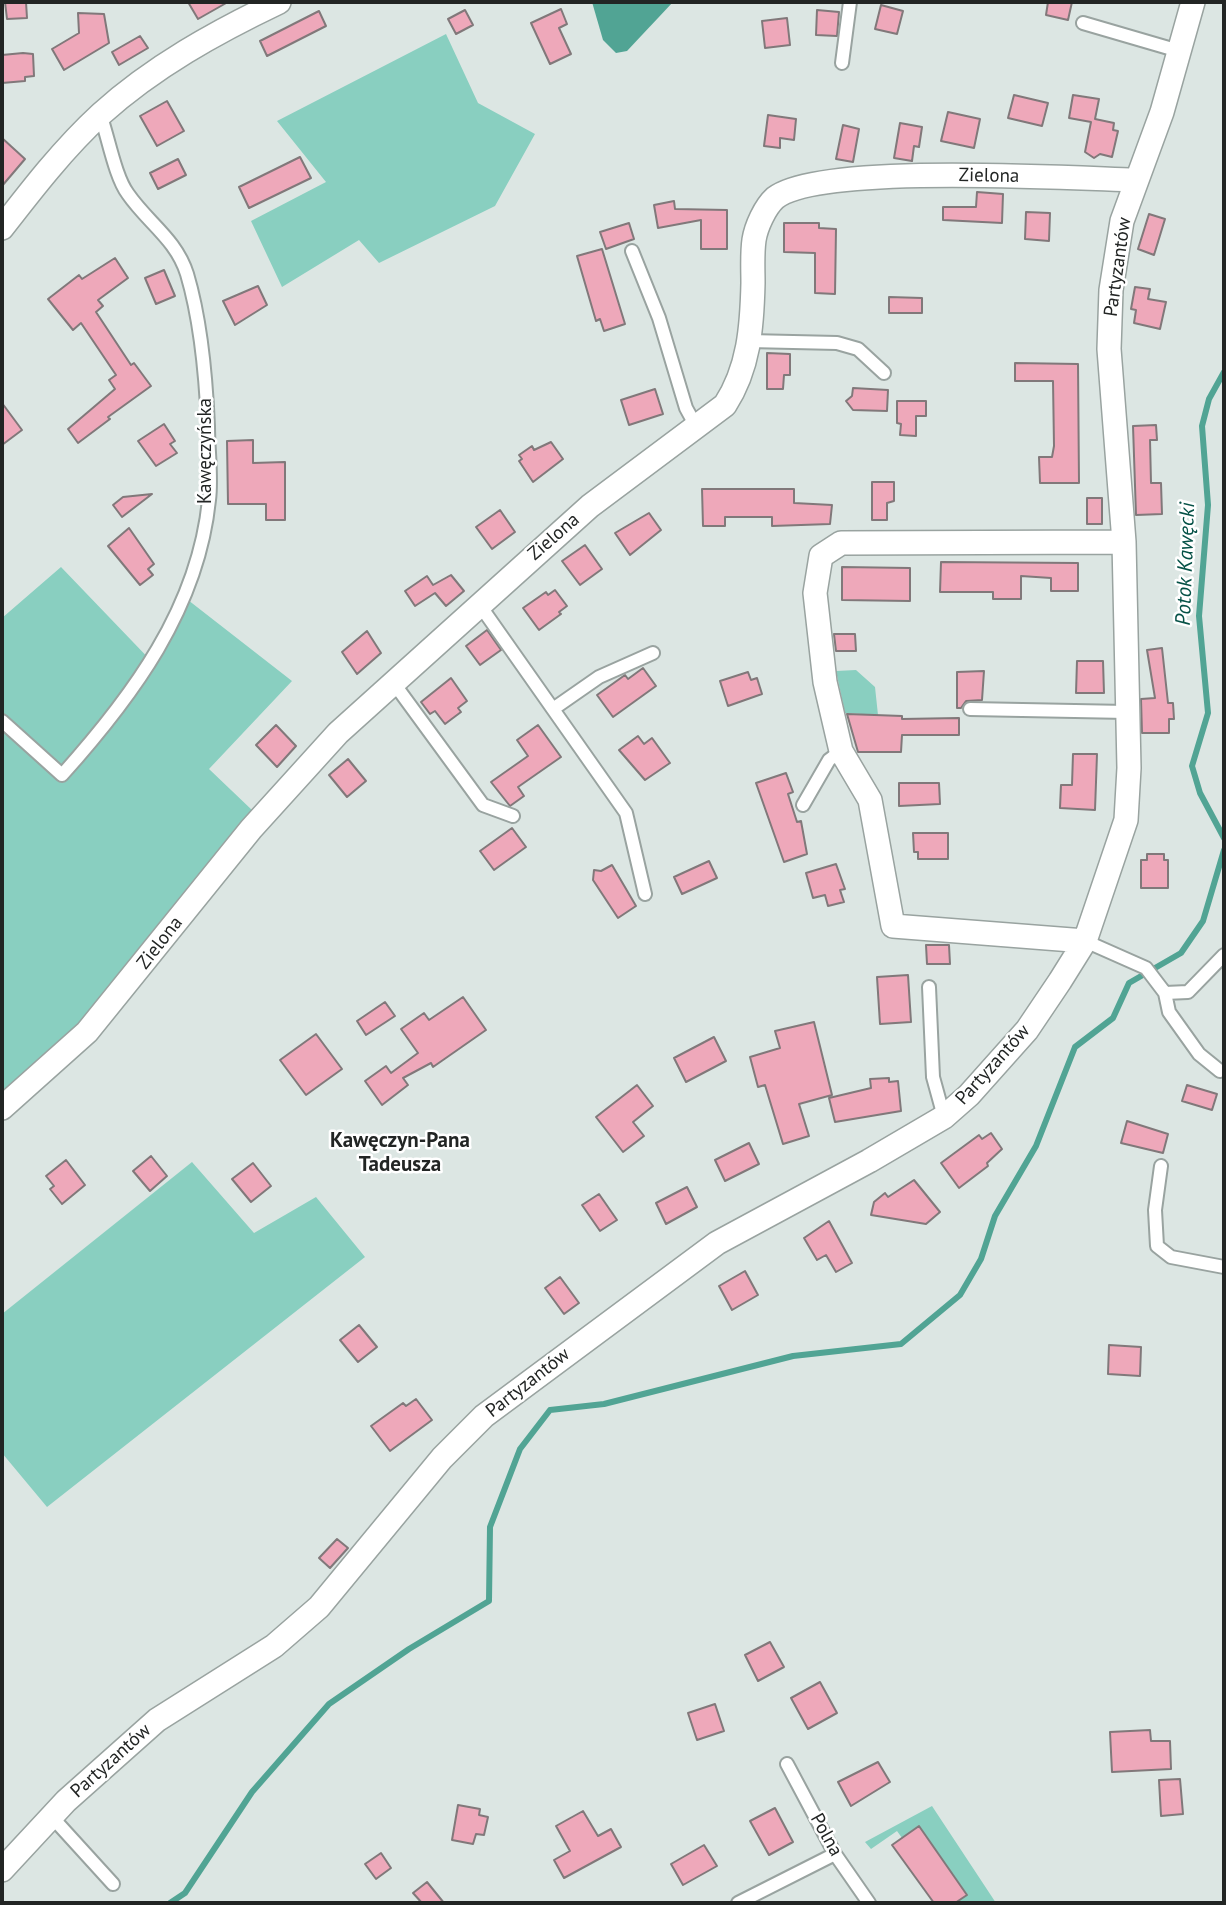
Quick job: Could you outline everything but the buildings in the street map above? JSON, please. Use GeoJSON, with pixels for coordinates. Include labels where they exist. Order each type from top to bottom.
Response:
{"type":"FeatureCollection","features":[{"type":"Feature","properties":{"kind":"street"},"geometry":{"type":"LineString","coordinates":[[2,228],[45,173],[100,114],[145,78],[239,21],[279,2]]}},
{"type":"Feature","properties":{"kind":"street","name":"Partyzantów"},"geometry":{"type":"LineString","coordinates":[[2,1870],[52,1817],[157,1720],[274,1646],[319,1607],[442,1458],[484,1416],[717,1243],[869,1161],[944,1117],[970,1095],[1027,1030],[1085,942],[1125,820],[1127,712],[1124,542],[1109,349],[1111,290],[1122,221],[1134,180],[1162,112],[1193,2]]}},
{"type":"Feature","properties":{"kind":"street","name":"Zielona"},"geometry":{"type":"LineString","coordinates":[[2,1108],[87,1032],[280,793],[338,733],[590,506],[697,428],[724,405],[738,384],[749,341],[754,241],[762,219],[775,198],[823,182],[931,175],[1134,180]]}},
{"type":"Feature","properties":{"kind":"street"},"geometry":{"type":"LineString","coordinates":[[1085,942],[893,926],[870,800],[841,751],[825,682],[822,621],[815,593],[821,556],[841,543],[1124,542]]}},
{"type":"Feature","properties":{"kind":"lane"},"geometry":{"type":"LineString","coordinates":[[842,63],[850,2]]}},
{"type":"Feature","properties":{"kind":"lane"},"geometry":{"type":"LineString","coordinates":[[1083,23],[1179,51]]}},
{"type":"Feature","properties":{"kind":"lane","name":"Kawęczyńska"},"geometry":{"type":"LineString","coordinates":[[2,721],[62,775],[104,728],[153,661],[169,631],[200,552],[209,499],[207,394],[187,275],[177,251],[163,231],[126,193],[100,114]]}},
{"type":"Feature","properties":{"kind":"lane"},"geometry":{"type":"LineString","coordinates":[[632,251],[659,318],[687,408],[697,428]]}},
{"type":"Feature","properties":{"kind":"lane"},"geometry":{"type":"LineString","coordinates":[[749,341],[837,343],[858,349],[884,373]]}},
{"type":"Feature","properties":{"kind":"lane"},"geometry":{"type":"LineString","coordinates":[[479,604],[626,813],[645,894]]}},
{"type":"Feature","properties":{"kind":"lane"},"geometry":{"type":"LineString","coordinates":[[554,709],[599,677],[653,653]]}},
{"type":"Feature","properties":{"kind":"lane"},"geometry":{"type":"LineString","coordinates":[[393,682],[483,805],[513,816]]}},
{"type":"Feature","properties":{"kind":"lane"},"geometry":{"type":"LineString","coordinates":[[970,709],[1127,712]]}},
{"type":"Feature","properties":{"kind":"lane"},"geometry":{"type":"LineString","coordinates":[[803,805],[829,760],[841,751]]}},
{"type":"Feature","properties":{"kind":"lane"},"geometry":{"type":"LineString","coordinates":[[1085,942],[1146,968],[1161,988],[1169,1012],[1199,1054],[1220,1071]]}},
{"type":"Feature","properties":{"kind":"lane"},"geometry":{"type":"LineString","coordinates":[[1161,988],[1188,992],[1224,955]]}},
{"type":"Feature","properties":{"kind":"lane"},"geometry":{"type":"LineString","coordinates":[[929,987],[933,1077],[944,1117]]}},
{"type":"Feature","properties":{"kind":"lane"},"geometry":{"type":"LineString","coordinates":[[1161,1166],[1155,1210],[1157,1245],[1171,1258],[1224,1267]]}},
{"type":"Feature","properties":{"kind":"lane","name":"Polna"},"geometry":{"type":"LineString","coordinates":[[787,1764],[835,1854],[869,1903]]}},
{"type":"Feature","properties":{"kind":"lane"},"geometry":{"type":"LineString","coordinates":[[52,1817],[113,1884]]}},
{"type":"Feature","properties":{"kind":"lane"},"geometry":{"type":"LineString","coordinates":[[738,1903],[835,1854]]}},
{"type":"Feature","properties":{"kind":"shaded area"},"geometry":{"type":"Polygon","coordinates":[[[592,2],[673,2],[627,51],[616,53],[603,40],[592,2]]]}},
{"type":"Feature","properties":{"kind":"shaded area"},"geometry":{"type":"Polygon","coordinates":[[[446,34],[478,103],[535,134],[495,206],[379,263],[359,240],[282,287],[251,221],[326,182],[277,121],[446,34]]]}},
{"type":"Feature","properties":{"kind":"shaded area"},"geometry":{"type":"Polygon","coordinates":[[[61,567],[156,666],[188,600],[292,681],[209,769],[253,811],[79,1034],[2,1098],[2,618],[61,567]]]}},
{"type":"Feature","properties":{"kind":"shaded area"},"geometry":{"type":"Polygon","coordinates":[[[856,670],[875,687],[878,715],[845,713],[836,671],[856,670]]]}},
{"type":"Feature","properties":{"kind":"shaded area"},"geometry":{"type":"Polygon","coordinates":[[[192,1162],[254,1233],[316,1197],[365,1257],[47,1507],[2,1453],[2,1314],[192,1162]]]}},
{"type":"Feature","properties":{"kind":"shaded area"},"geometry":{"type":"Polygon","coordinates":[[[932,1806],[996,1903],[955,1903],[967,1894],[919,1827],[902,1838],[897,1831],[871,1849],[865,1842],[932,1806]]]}},
{"type":"Feature","properties":{"kind":"waterway","name":"Potok Kawęcki"},"geometry":{"type":"LineString","coordinates":[[1224,372],[1209,399],[1202,426],[1208,505],[1199,616],[1208,713],[1192,766],[1200,793],[1224,838]]}},
{"type":"Feature","properties":{"kind":"waterway"},"geometry":{"type":"LineString","coordinates":[[170,1903],[185,1893],[252,1792],[329,1704],[409,1649],[489,1601],[490,1527],[520,1449],[550,1410],[604,1404],[793,1356],[901,1344],[960,1295],[981,1259],[995,1216],[1036,1146],[1075,1047],[1113,1018],[1129,983],[1181,953],[1203,921],[1224,850]]}},
{"type":"Feature","properties":{"kind":"district","name":"Kawęczyn-Pana Tadeusza"},"geometry":{"type":"Point","coordinates":[400,1153]}}]}
